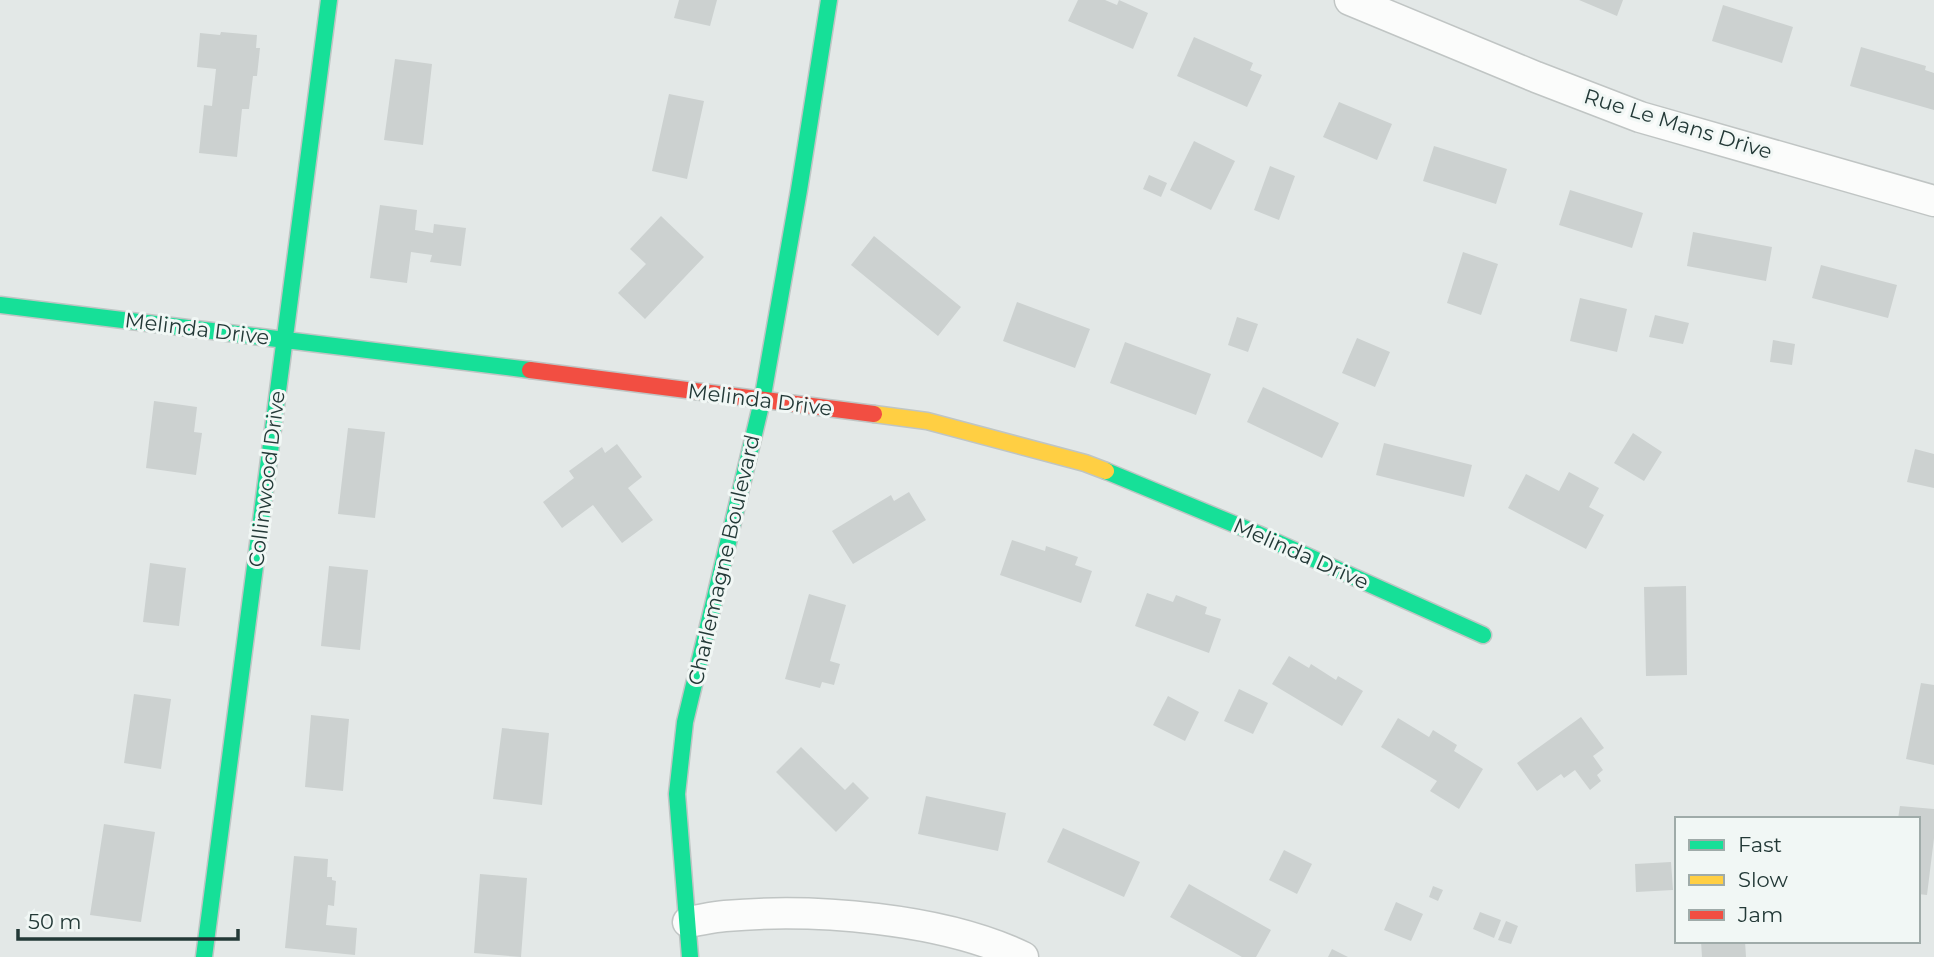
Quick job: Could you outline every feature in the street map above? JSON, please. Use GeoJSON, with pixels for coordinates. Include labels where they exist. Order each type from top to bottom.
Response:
{"type":"FeatureCollection","features":[{"type":"Feature","properties":{"kind":"street","name":"Collinwood Drive"},"geometry":{"type":"LineString","coordinates":[[204,957],[329,0]]}},
{"type":"Feature","properties":{"kind":"street","name":"Charlemagne Boulevard"},"geometry":{"type":"LineString","coordinates":[[690,957],[677,794],[685,722],[762,401],[829,0]]}},
{"type":"Feature","properties":{"kind":"street","name":"Rue Le Mans Drive"},"geometry":{"type":"LineString","coordinates":[[1350,0],[1640,117],[1934,201]]}},
{"type":"Feature","properties":{"kind":"street","name":"Melinda Drive"},"geometry":{"type":"LineString","coordinates":[[0,305],[927,421],[1085,463],[1258,534],[1483,635]]}},
{"type":"Feature","properties":{"kind":"street"},"geometry":{"type":"LineString","coordinates":[[688,922],[724,916],[841,915],[927,926],[1001,947],[1023,957]]}},
{"type":"Feature","properties":{"kind":"building"},"geometry":{"type":"Polygon","coordinates":[[[679,0],[717,0],[710,26],[674,18],[679,0]]]}},
{"type":"Feature","properties":{"kind":"building"},"geometry":{"type":"Polygon","coordinates":[[[1078,0],[1105,0],[1117,5],[1119,0],[1148,13],[1133,49],[1068,21],[1078,0]]]}},
{"type":"Feature","properties":{"kind":"building"},"geometry":{"type":"Polygon","coordinates":[[[1579,0],[1623,0],[1617,16],[1579,0]]]}},
{"type":"Feature","properties":{"kind":"building"},"geometry":{"type":"Polygon","coordinates":[[[1723,5],[1793,27],[1782,63],[1712,41],[1723,5]]]}},
{"type":"Feature","properties":{"kind":"building"},"geometry":{"type":"Polygon","coordinates":[[[221,32],[257,35],[256,48],[260,48],[249,109],[242,109],[237,157],[199,153],[204,105],[212,106],[216,69],[197,67],[200,33],[220,35],[221,32]]]}},
{"type":"Feature","properties":{"kind":"building"},"geometry":{"type":"Polygon","coordinates":[[[1194,37],[1253,63],[1250,70],[1262,75],[1247,107],[1177,76],[1194,37]]]}},
{"type":"Feature","properties":{"kind":"building"},"geometry":{"type":"Polygon","coordinates":[[[1861,47],[1926,66],[1925,70],[1934,73],[1934,110],[1850,86],[1861,47]]]}},
{"type":"Feature","properties":{"kind":"building"},"geometry":{"type":"Polygon","coordinates":[[[395,59],[432,64],[423,145],[384,140],[395,59]]]}},
{"type":"Feature","properties":{"kind":"building"},"geometry":{"type":"Polygon","coordinates":[[[669,94],[704,101],[687,179],[652,171],[669,94]]]}},
{"type":"Feature","properties":{"kind":"building"},"geometry":{"type":"Polygon","coordinates":[[[1339,102],[1392,124],[1377,160],[1323,137],[1339,102]]]}},
{"type":"Feature","properties":{"kind":"building"},"geometry":{"type":"Polygon","coordinates":[[[1194,141],[1235,161],[1211,210],[1170,190],[1194,141]]]}},
{"type":"Feature","properties":{"kind":"building"},"geometry":{"type":"Polygon","coordinates":[[[1434,146],[1507,169],[1496,204],[1423,181],[1434,146]]]}},
{"type":"Feature","properties":{"kind":"building"},"geometry":{"type":"Polygon","coordinates":[[[1270,166],[1295,176],[1279,220],[1254,210],[1270,166]]]}},
{"type":"Feature","properties":{"kind":"building"},"geometry":{"type":"Polygon","coordinates":[[[1149,175],[1167,183],[1161,197],[1143,189],[1149,175]]]}},
{"type":"Feature","properties":{"kind":"building"},"geometry":{"type":"Polygon","coordinates":[[[1570,190],[1643,213],[1632,248],[1559,225],[1570,190]]]}},
{"type":"Feature","properties":{"kind":"building"},"geometry":{"type":"Polygon","coordinates":[[[380,205],[417,210],[415,230],[433,233],[434,224],[466,228],[461,266],[430,262],[432,255],[411,252],[407,283],[370,278],[380,205]]]}},
{"type":"Feature","properties":{"kind":"building"},"geometry":{"type":"Polygon","coordinates":[[[661,216],[704,257],[645,319],[618,293],[646,264],[630,249],[661,216]]]}},
{"type":"Feature","properties":{"kind":"building"},"geometry":{"type":"Polygon","coordinates":[[[1693,232],[1772,247],[1766,281],[1687,266],[1693,232]]]}},
{"type":"Feature","properties":{"kind":"building"},"geometry":{"type":"Polygon","coordinates":[[[874,236],[961,307],[938,336],[851,265],[874,236]]]}},
{"type":"Feature","properties":{"kind":"building"},"geometry":{"type":"Polygon","coordinates":[[[1463,252],[1498,264],[1481,315],[1447,303],[1463,252]]]}},
{"type":"Feature","properties":{"kind":"building"},"geometry":{"type":"Polygon","coordinates":[[[1821,265],[1897,285],[1888,318],[1812,298],[1821,265]]]}},
{"type":"Feature","properties":{"kind":"building"},"geometry":{"type":"Polygon","coordinates":[[[1580,298],[1627,309],[1617,352],[1570,341],[1580,298]]]}},
{"type":"Feature","properties":{"kind":"building"},"geometry":{"type":"Polygon","coordinates":[[[1017,302],[1090,329],[1075,368],[1003,341],[1017,302]]]}},
{"type":"Feature","properties":{"kind":"building"},"geometry":{"type":"Polygon","coordinates":[[[1655,315],[1689,323],[1683,344],[1649,337],[1655,315]]]}},
{"type":"Feature","properties":{"kind":"building"},"geometry":{"type":"Polygon","coordinates":[[[1237,317],[1258,324],[1248,352],[1228,345],[1237,317]]]}},
{"type":"Feature","properties":{"kind":"building"},"geometry":{"type":"Polygon","coordinates":[[[1357,338],[1390,352],[1375,387],[1342,373],[1357,338]]]}},
{"type":"Feature","properties":{"kind":"building"},"geometry":{"type":"Polygon","coordinates":[[[1773,340],[1795,344],[1792,365],[1770,362],[1773,340]]]}},
{"type":"Feature","properties":{"kind":"building"},"geometry":{"type":"Polygon","coordinates":[[[1125,342],[1211,374],[1196,415],[1110,383],[1125,342]]]}},
{"type":"Feature","properties":{"kind":"building"},"geometry":{"type":"Polygon","coordinates":[[[1263,387],[1339,423],[1322,458],[1247,422],[1263,387]]]}},
{"type":"Feature","properties":{"kind":"building"},"geometry":{"type":"Polygon","coordinates":[[[154,401],[197,407],[194,432],[202,433],[196,475],[146,468],[154,401]]]}},
{"type":"Feature","properties":{"kind":"building"},"geometry":{"type":"Polygon","coordinates":[[[348,428],[385,432],[375,518],[338,514],[348,428]]]}},
{"type":"Feature","properties":{"kind":"building"},"geometry":{"type":"Polygon","coordinates":[[[1633,433],[1662,452],[1644,481],[1614,463],[1633,433]]]}},
{"type":"Feature","properties":{"kind":"building"},"geometry":{"type":"Polygon","coordinates":[[[1384,443],[1472,465],[1464,497],[1376,475],[1384,443]]]}},
{"type":"Feature","properties":{"kind":"building"},"geometry":{"type":"Polygon","coordinates":[[[617,444],[642,477],[628,488],[653,520],[622,543],[593,505],[562,528],[543,502],[574,478],[569,471],[602,447],[605,453],[617,444]]]}},
{"type":"Feature","properties":{"kind":"building"},"geometry":{"type":"Polygon","coordinates":[[[1915,449],[1934,454],[1934,488],[1907,482],[1915,449]]]}},
{"type":"Feature","properties":{"kind":"building"},"geometry":{"type":"Polygon","coordinates":[[[1569,472],[1599,488],[1589,507],[1604,515],[1586,549],[1508,508],[1526,474],[1559,491],[1569,472]]]}},
{"type":"Feature","properties":{"kind":"building"},"geometry":{"type":"Polygon","coordinates":[[[909,492],[926,520],[853,564],[832,531],[891,495],[894,501],[909,492]]]}},
{"type":"Feature","properties":{"kind":"building"},"geometry":{"type":"Polygon","coordinates":[[[1012,540],[1045,551],[1046,546],[1078,557],[1075,565],[1092,571],[1081,603],[1000,575],[1012,540]]]}},
{"type":"Feature","properties":{"kind":"building"},"geometry":{"type":"Polygon","coordinates":[[[150,563],[186,568],[179,626],[143,622],[150,563]]]}},
{"type":"Feature","properties":{"kind":"building"},"geometry":{"type":"Polygon","coordinates":[[[329,566],[368,570],[360,650],[321,646],[329,566]]]}},
{"type":"Feature","properties":{"kind":"building"},"geometry":{"type":"Polygon","coordinates":[[[1686,586],[1687,675],[1646,676],[1644,587],[1686,586]]]}},
{"type":"Feature","properties":{"kind":"building"},"geometry":{"type":"Polygon","coordinates":[[[1147,593],[1173,602],[1176,595],[1207,607],[1205,614],[1221,619],[1209,653],[1135,626],[1147,593]]]}},
{"type":"Feature","properties":{"kind":"building"},"geometry":{"type":"Polygon","coordinates":[[[809,594],[846,605],[830,661],[840,664],[834,685],[822,682],[820,688],[785,679],[809,594]]]}},
{"type":"Feature","properties":{"kind":"building"},"geometry":{"type":"Polygon","coordinates":[[[1289,656],[1309,668],[1311,664],[1336,680],[1338,676],[1363,691],[1342,726],[1272,684],[1289,656]]]}},
{"type":"Feature","properties":{"kind":"building"},"geometry":{"type":"Polygon","coordinates":[[[1921,683],[1934,685],[1934,765],[1906,759],[1921,683]]]}},
{"type":"Feature","properties":{"kind":"building"},"geometry":{"type":"Polygon","coordinates":[[[1239,689],[1268,703],[1253,734],[1224,721],[1239,689]]]}},
{"type":"Feature","properties":{"kind":"building"},"geometry":{"type":"Polygon","coordinates":[[[134,694],[171,699],[161,769],[124,763],[134,694]]]}},
{"type":"Feature","properties":{"kind":"building"},"geometry":{"type":"Polygon","coordinates":[[[1168,696],[1199,712],[1185,741],[1153,725],[1168,696]]]}},
{"type":"Feature","properties":{"kind":"building"},"geometry":{"type":"Polygon","coordinates":[[[311,715],[349,719],[343,791],[305,787],[311,715]]]}},
{"type":"Feature","properties":{"kind":"building"},"geometry":{"type":"Polygon","coordinates":[[[1581,717],[1604,748],[1593,756],[1603,770],[1597,775],[1601,781],[1590,790],[1575,770],[1564,778],[1561,774],[1537,791],[1517,763],[1581,717]]]}},
{"type":"Feature","properties":{"kind":"building"},"geometry":{"type":"Polygon","coordinates":[[[1398,718],[1429,737],[1433,730],[1457,745],[1454,751],[1483,769],[1459,809],[1430,791],[1437,781],[1381,747],[1398,718]]]}},
{"type":"Feature","properties":{"kind":"building"},"geometry":{"type":"Polygon","coordinates":[[[502,728],[549,733],[542,805],[493,799],[502,728]]]}},
{"type":"Feature","properties":{"kind":"building"},"geometry":{"type":"Polygon","coordinates":[[[801,747],[845,790],[853,782],[869,798],[836,832],[776,772],[801,747]]]}},
{"type":"Feature","properties":{"kind":"building"},"geometry":{"type":"Polygon","coordinates":[[[926,796],[1006,813],[998,851],[918,834],[926,796]]]}},
{"type":"Feature","properties":{"kind":"building"},"geometry":{"type":"Polygon","coordinates":[[[1900,806],[1934,809],[1934,838],[1927,895],[1920,894],[1920,817],[1898,817],[1900,806]]]}},
{"type":"Feature","properties":{"kind":"building"},"geometry":{"type":"Polygon","coordinates":[[[104,824],[155,832],[141,922],[90,915],[104,824]]]}},
{"type":"Feature","properties":{"kind":"building"},"geometry":{"type":"Polygon","coordinates":[[[1063,828],[1140,862],[1124,897],[1047,862],[1063,828]]]}},
{"type":"Feature","properties":{"kind":"building"},"geometry":{"type":"Polygon","coordinates":[[[1284,850],[1312,864],[1297,894],[1269,880],[1284,850]]]}},
{"type":"Feature","properties":{"kind":"building"},"geometry":{"type":"Polygon","coordinates":[[[294,856],[328,859],[327,877],[336,881],[334,906],[328,905],[326,925],[357,928],[355,955],[285,948],[294,856]]]}},
{"type":"Feature","properties":{"kind":"building"},"geometry":{"type":"Polygon","coordinates":[[[1671,862],[1673,890],[1636,892],[1635,864],[1671,862]]]}},
{"type":"Feature","properties":{"kind":"building"},"geometry":{"type":"Polygon","coordinates":[[[480,874],[527,878],[521,957],[474,953],[480,874]]]}},
{"type":"Feature","properties":{"kind":"building"},"geometry":{"type":"Polygon","coordinates":[[[1189,884],[1271,930],[1256,957],[1242,957],[1170,917],[1189,884]]]}},
{"type":"Feature","properties":{"kind":"building"},"geometry":{"type":"Polygon","coordinates":[[[1433,886],[1443,890],[1438,901],[1429,897],[1433,886]]]}},
{"type":"Feature","properties":{"kind":"building"},"geometry":{"type":"Polygon","coordinates":[[[1396,902],[1423,914],[1411,941],[1384,930],[1396,902]]]}},
{"type":"Feature","properties":{"kind":"building"},"geometry":{"type":"Polygon","coordinates":[[[1480,912],[1501,920],[1494,938],[1473,929],[1480,912]]]}},
{"type":"Feature","properties":{"kind":"building"},"geometry":{"type":"Polygon","coordinates":[[[1506,921],[1518,926],[1511,944],[1498,940],[1506,921]]]}},
{"type":"Feature","properties":{"kind":"building"},"geometry":{"type":"Polygon","coordinates":[[[1701,943],[1745,943],[1746,957],[1702,957],[1701,943]]]}},
{"type":"Feature","properties":{"kind":"building"},"geometry":{"type":"Polygon","coordinates":[[[1332,949],[1348,957],[1328,957],[1332,949]]]}},
{"type":"Feature","properties":{"kind":"traffic: fast"},"geometry":{"type":"LineString","coordinates":[[204,957],[329,0]]}},
{"type":"Feature","properties":{"kind":"traffic: fast"},"geometry":{"type":"LineString","coordinates":[[690,957],[677,794],[685,722],[762,401],[829,0]]}},
{"type":"Feature","properties":{"kind":"traffic: fast"},"geometry":{"type":"LineString","coordinates":[[0,305],[530,370]]}},
{"type":"Feature","properties":{"kind":"traffic: fast"},"geometry":{"type":"LineString","coordinates":[[1106,471],[1258,534],[1483,635]]}},
{"type":"Feature","properties":{"kind":"traffic: slow"},"geometry":{"type":"LineString","coordinates":[[874,414],[927,421],[1106,471]]}},
{"type":"Feature","properties":{"kind":"traffic: jam"},"geometry":{"type":"LineString","coordinates":[[530,370],[874,414]]}}]}
